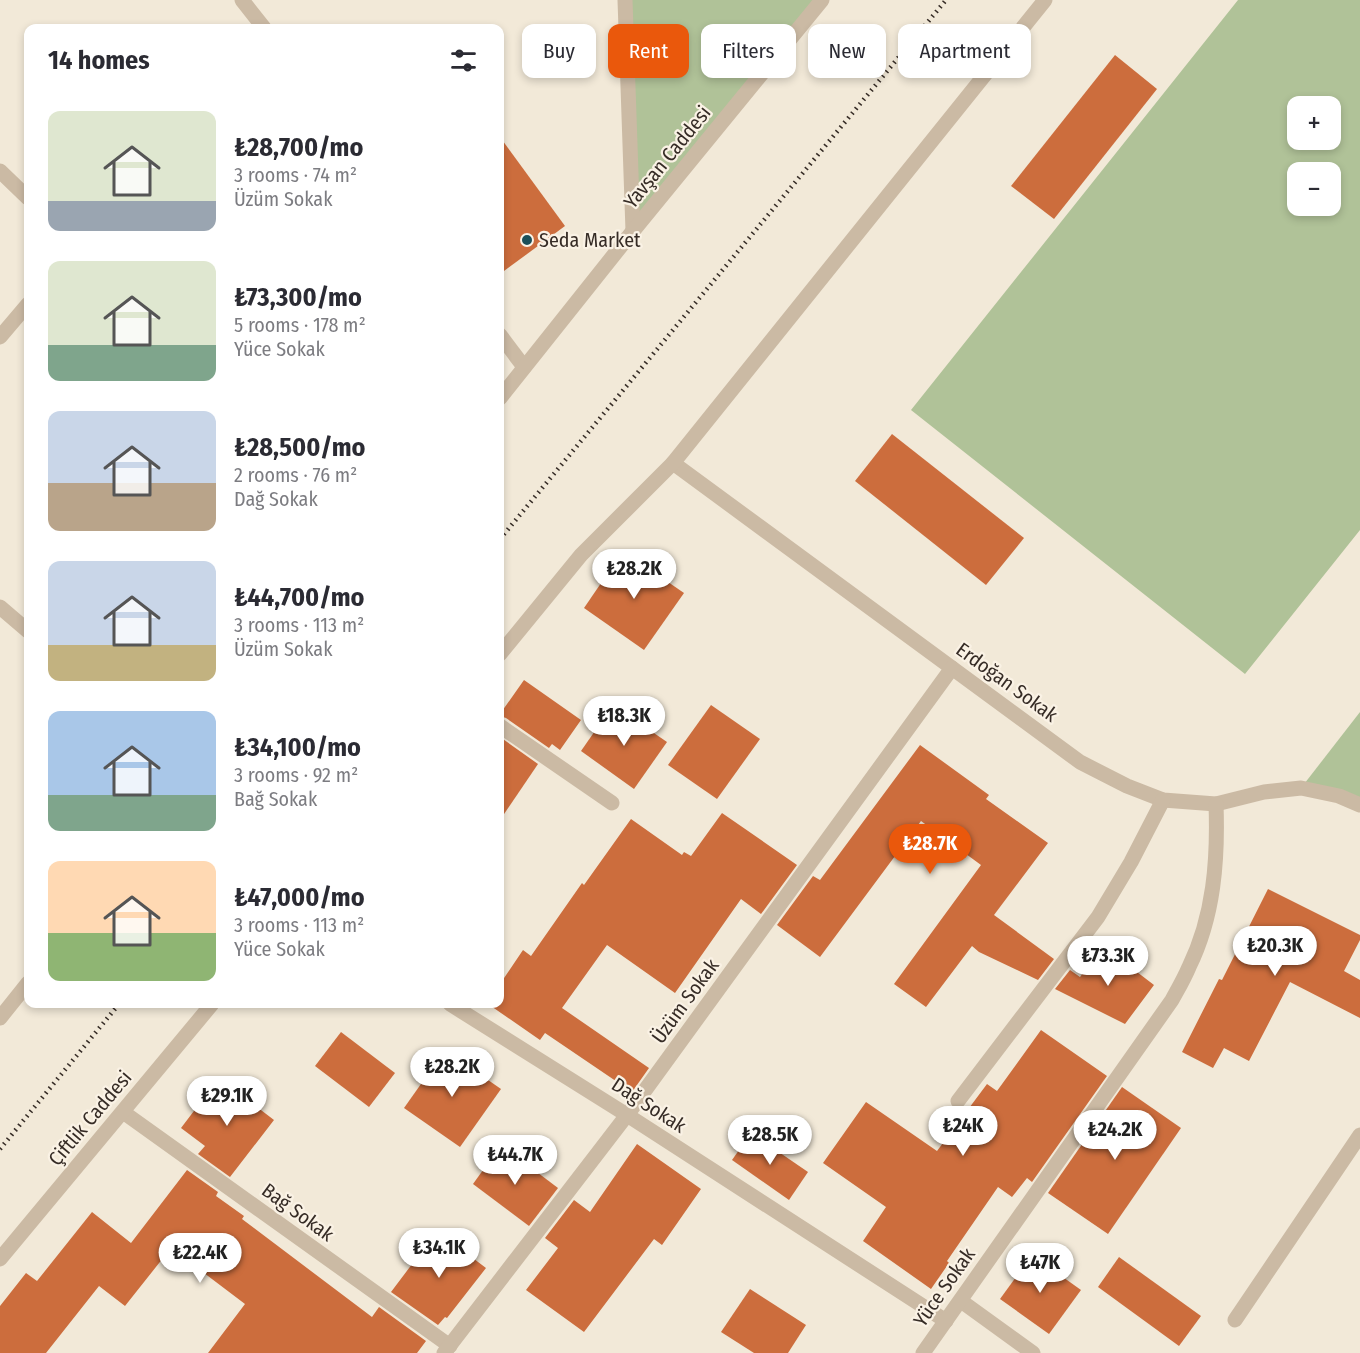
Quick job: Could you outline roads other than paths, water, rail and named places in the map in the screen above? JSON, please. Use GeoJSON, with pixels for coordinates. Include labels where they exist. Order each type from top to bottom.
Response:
{"type":"FeatureCollection","features":[{"type":"Feature","properties":{"kind":"street"},"geometry":{"type":"LineString","coordinates":[[243,0],[261,24]]}},
{"type":"Feature","properties":{"kind":"street"},"geometry":{"type":"LineString","coordinates":[[625,0],[633,231]]}},
{"type":"Feature","properties":{"kind":"street","name":"Yavşan Caddesi"},"geometry":{"type":"LineString","coordinates":[[504,393],[822,0]]}},
{"type":"Feature","properties":{"kind":"street"},"geometry":{"type":"LineString","coordinates":[[504,649],[581,555],[673,464],[1045,0]]}},
{"type":"Feature","properties":{"kind":"street"},"geometry":{"type":"LineString","coordinates":[[0,171],[24,194]]}},
{"type":"Feature","properties":{"kind":"street"},"geometry":{"type":"LineString","coordinates":[[0,336],[24,309]]}},
{"type":"Feature","properties":{"kind":"street"},"geometry":{"type":"LineString","coordinates":[[504,340],[524,367]]}},
{"type":"Feature","properties":{"kind":"street","name":"Erdoğan Sokak"},"geometry":{"type":"LineString","coordinates":[[673,464],[1080,762],[1127,786],[1163,800],[1216,804],[1264,792],[1301,788],[1339,796],[1360,805]]}},
{"type":"Feature","properties":{"kind":"street"},"geometry":{"type":"LineString","coordinates":[[0,607],[24,628]]}},
{"type":"Feature","properties":{"kind":"street","name":"Üzüm Sokak"},"geometry":{"type":"LineString","coordinates":[[447,1349],[627,1115],[952,668]]}},
{"type":"Feature","properties":{"kind":"street"},"geometry":{"type":"LineString","coordinates":[[504,729],[612,802]]}},
{"type":"Feature","properties":{"kind":"street"},"geometry":{"type":"LineString","coordinates":[[958,1101],[1098,917],[1131,862],[1163,800]]}},
{"type":"Feature","properties":{"kind":"street","name":"Yüce Sokak"},"geometry":{"type":"LineString","coordinates":[[923,1353],[1172,1000],[1190,966],[1209,909],[1215,876],[1216,804]]}},
{"type":"Feature","properties":{"kind":"street"},"geometry":{"type":"LineString","coordinates":[[0,1018],[24,988]]}},
{"type":"Feature","properties":{"kind":"street","name":"Çiftlik Caddesi"},"geometry":{"type":"LineString","coordinates":[[0,1259],[209,1008]]}},
{"type":"Feature","properties":{"kind":"street","name":"Dağ Sokak"},"geometry":{"type":"LineString","coordinates":[[456,1008],[946,1321]]}},
{"type":"Feature","properties":{"kind":"street","name":"Bağ Sokak"},"geometry":{"type":"LineString","coordinates":[[123,1112],[447,1349]]}},
{"type":"Feature","properties":{"kind":"street"},"geometry":{"type":"LineString","coordinates":[[1235,1320],[1360,1135]]}},
{"type":"Feature","properties":{"kind":"street"},"geometry":{"type":"LineString","coordinates":[[960,1301],[1033,1353]]}},
{"type":"Feature","properties":{"kind":"railway"},"geometry":{"type":"LineString","coordinates":[[504,534],[946,0]]}},
{"type":"Feature","properties":{"kind":"railway"},"geometry":{"type":"LineString","coordinates":[[0,1149],[116,1008]]}},
{"type":"Feature","properties":{"kind":"place","name":"Seda Market"},"geometry":{"type":"Point","coordinates":[527,240]}}]}
